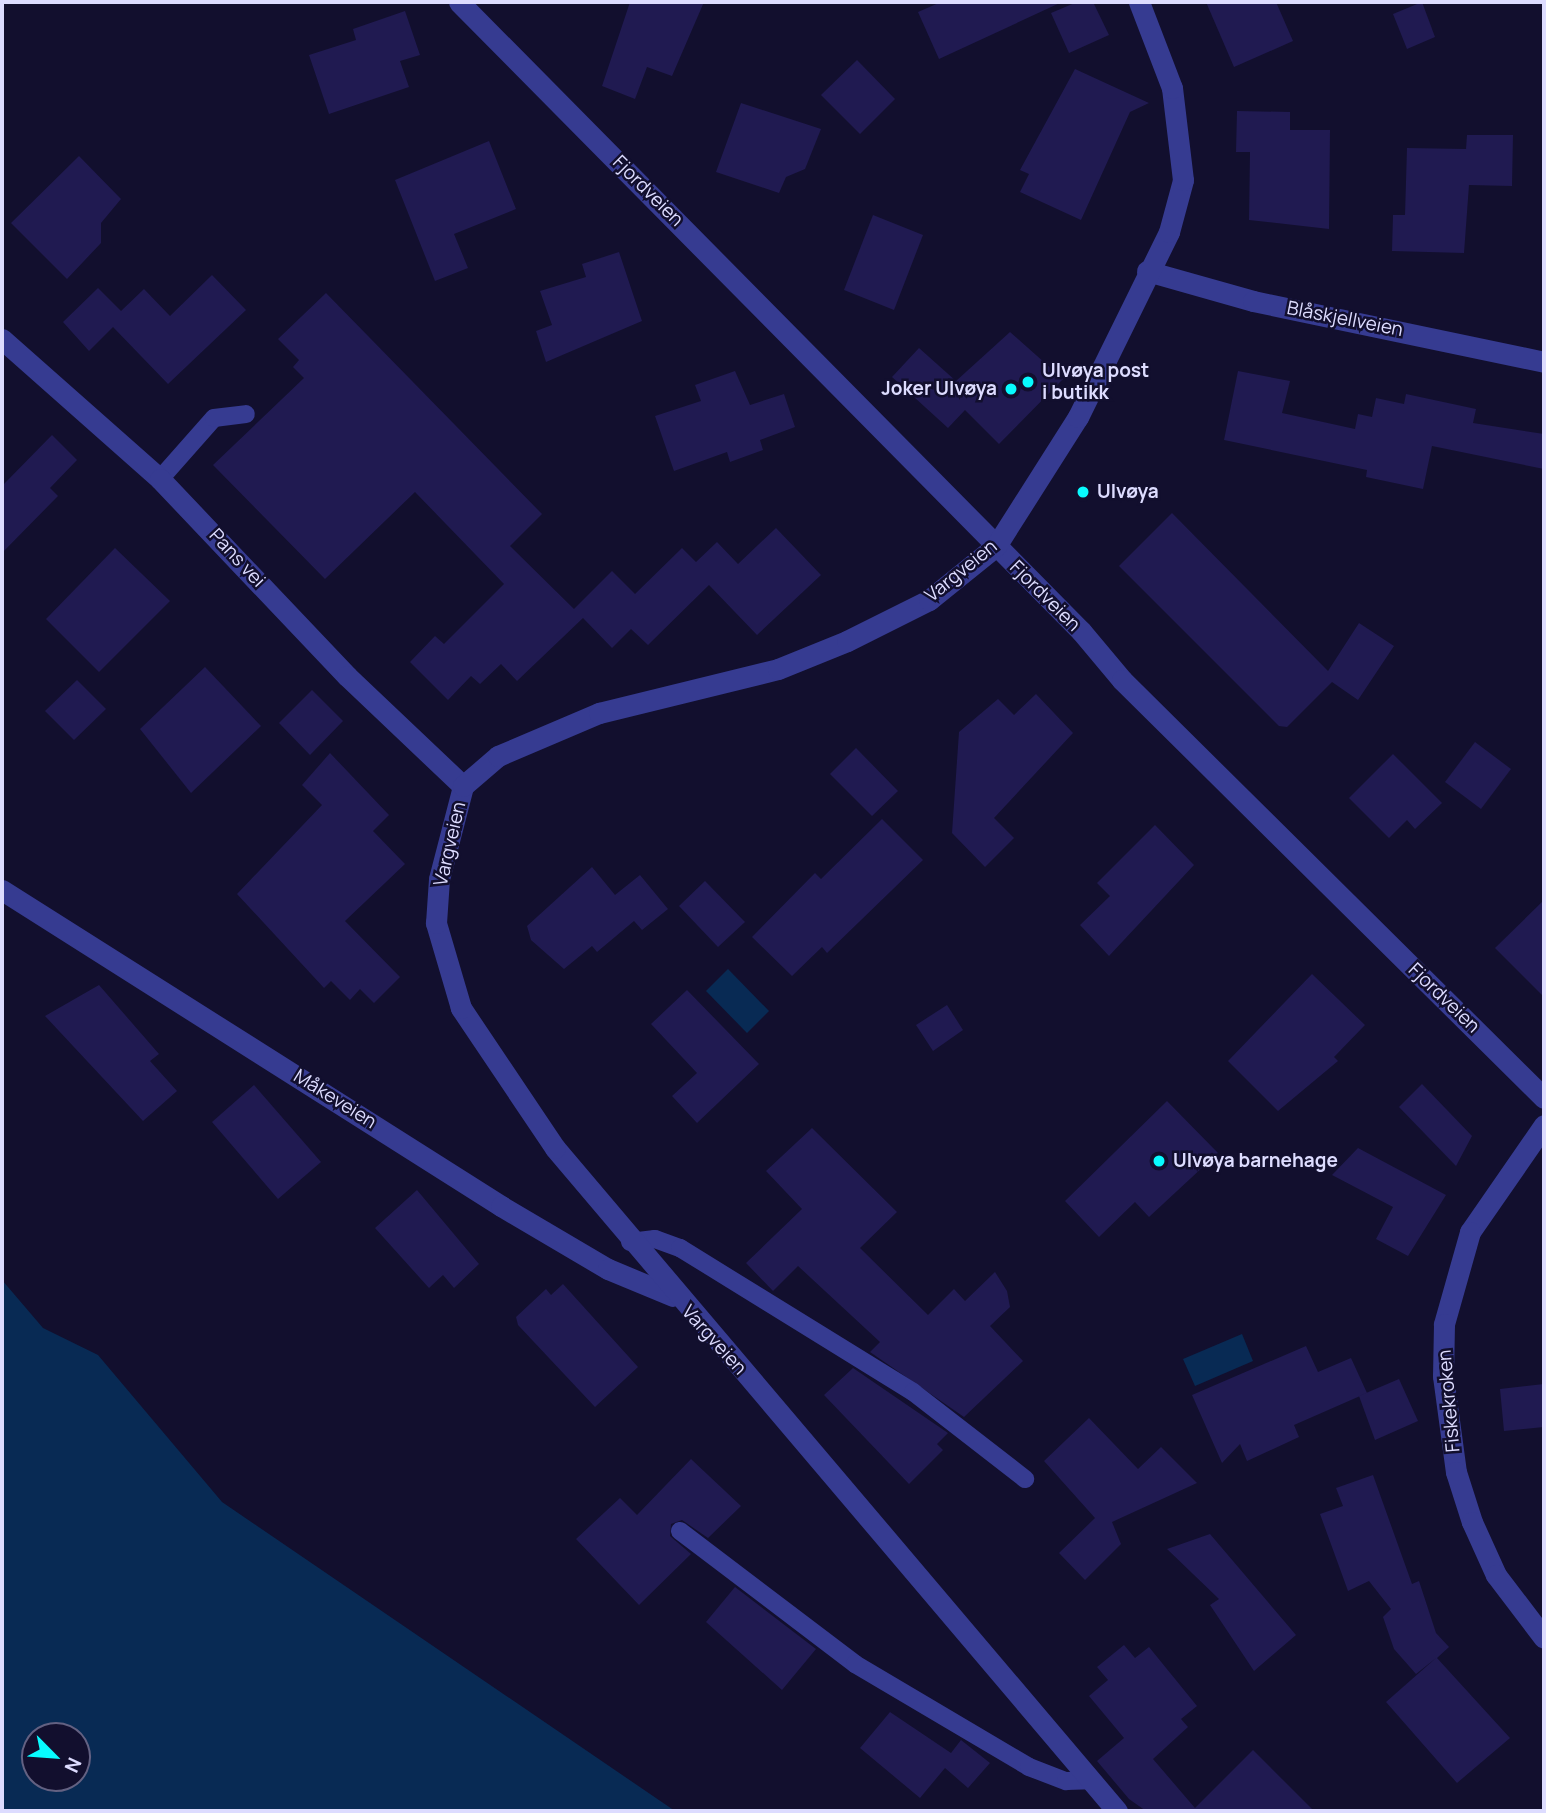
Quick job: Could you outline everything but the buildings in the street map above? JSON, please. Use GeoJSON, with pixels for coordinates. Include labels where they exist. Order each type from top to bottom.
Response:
{"type":"FeatureCollection","features":[{"type":"Feature","properties":{"kind":"street","name":"Fjordveien"},"geometry":{"type":"LineString","coordinates":[[459,2],[996,546],[1122,680],[1544,1098]]}},
{"type":"Feature","properties":{"kind":"street","name":"Vargveien"},"geometry":{"type":"LineString","coordinates":[[1117,1811],[675,1296],[514,1094],[461,1008],[443,960],[436,923],[439,879],[463,786],[498,756],[563,725],[778,669],[847,641],[929,600],[996,546],[1078,417],[1147,271],[1169,232],[1182,168],[1172,88],[1139,2]]}},
{"type":"Feature","properties":{"kind":"street","name":"Blåskjellveien"},"geometry":{"type":"LineString","coordinates":[[1147,271],[1253,301],[1544,362]]}},
{"type":"Feature","properties":{"kind":"street","name":"Pans vei"},"geometry":{"type":"LineString","coordinates":[[2,339],[160,479],[347,676],[463,786]]}},
{"type":"Feature","properties":{"kind":"street","name":"Måkeveien"},"geometry":{"type":"LineString","coordinates":[[2,890],[501,1206],[608,1269],[675,1296]]}},
{"type":"Feature","properties":{"kind":"street","name":"Fiskekroken"},"geometry":{"type":"LineString","coordinates":[[1544,1125],[1470,1232],[1444,1324],[1443,1376],[1456,1472],[1472,1522],[1496,1575],[1544,1638]]}},
{"type":"Feature","properties":{"kind":"lane"},"geometry":{"type":"LineString","coordinates":[[160,479],[214,418],[246,414]]}},
{"type":"Feature","properties":{"kind":"lane"},"geometry":{"type":"LineString","coordinates":[[630,1242],[655,1239],[680,1248],[913,1392],[1025,1479]]}},
{"type":"Feature","properties":{"kind":"lane"},"geometry":{"type":"LineString","coordinates":[[680,1531],[855,1664],[1030,1767],[1066,1782],[1090,1780]]}},
{"type":"Feature","properties":{"kind":"water"},"geometry":{"type":"Polygon","coordinates":[[[728,969],[769,1011],[747,1033],[706,991],[728,969]]]}},
{"type":"Feature","properties":{"kind":"water"},"geometry":{"type":"Polygon","coordinates":[[[2,1280],[43,1328],[98,1355],[222,1502],[675,1811],[2,1811],[2,1280]]]}},
{"type":"Feature","properties":{"kind":"water"},"geometry":{"type":"Polygon","coordinates":[[[1242,1334],[1253,1361],[1195,1386],[1183,1359],[1242,1334]]]}},
{"type":"Feature","properties":{"kind":"place","name":"Ulvøya post i butikk"},"geometry":{"type":"Point","coordinates":[1028,382]}},
{"type":"Feature","properties":{"kind":"place","name":"Joker Ulvøya"},"geometry":{"type":"Point","coordinates":[1011,389]}},
{"type":"Feature","properties":{"kind":"place","name":"Ulvøya"},"geometry":{"type":"Point","coordinates":[1083,492]}},
{"type":"Feature","properties":{"kind":"place","name":"Ulvøya barnehage"},"geometry":{"type":"Point","coordinates":[1159,1161]}}]}
